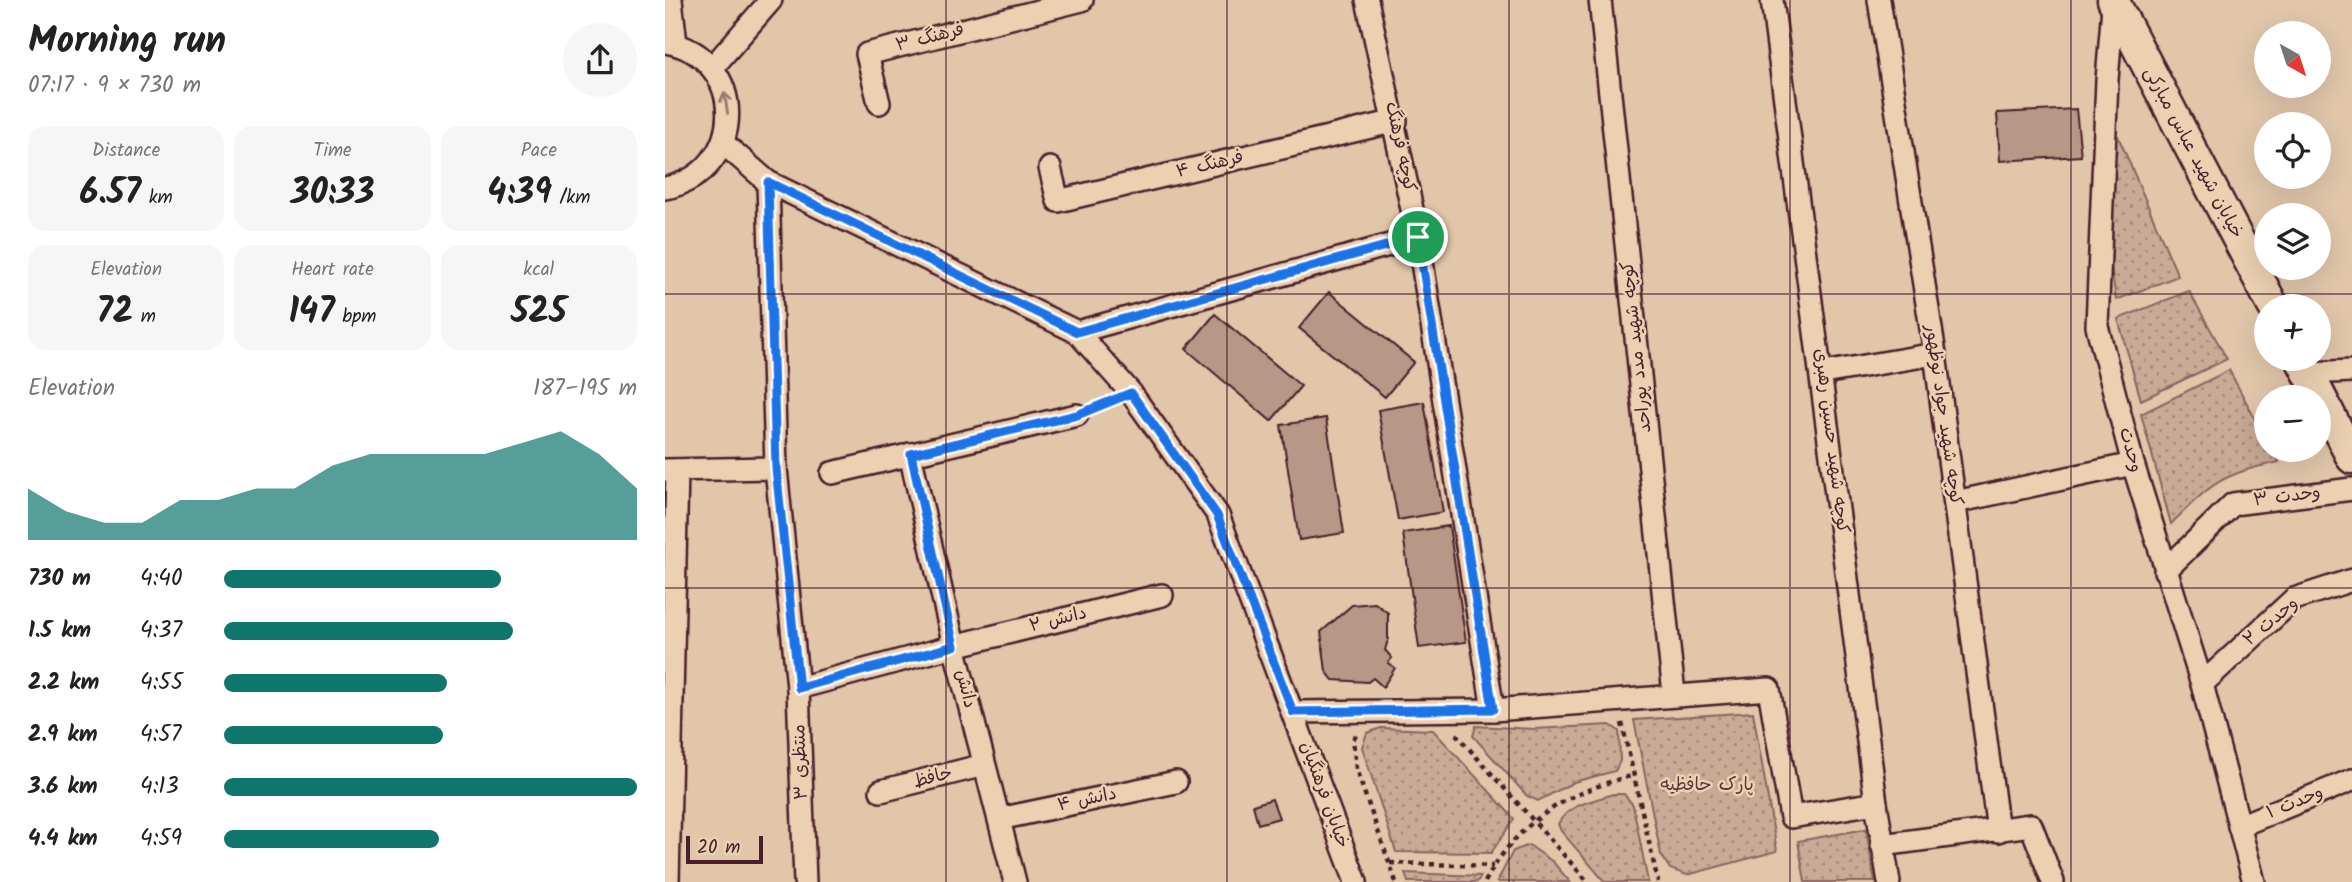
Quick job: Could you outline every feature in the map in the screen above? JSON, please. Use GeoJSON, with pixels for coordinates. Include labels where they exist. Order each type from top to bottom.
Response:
{"type":"FeatureCollection","features":[{"type":"Feature","properties":{"kind":"street"},"geometry":{"type":"LineString","coordinates":[[665,188],[691,179],[710,164],[723,143],[728,124],[728,104],[722,85],[712,68],[696,54],[671,43],[671,0]]}},
{"type":"Feature","properties":{"kind":"street"},"geometry":{"type":"LineString","coordinates":[[712,68],[771,0]]}},
{"type":"Feature","properties":{"kind":"street","name":"فرهنگ ۳"},"geometry":{"type":"LineString","coordinates":[[879,103],[867,54],[1082,0]]}},
{"type":"Feature","properties":{"kind":"street","name":"کوچه فرهنگ"},"geometry":{"type":"LineString","coordinates":[[1367,0],[1396,121],[1418,237],[1493,709]]}},
{"type":"Feature","properties":{"kind":"street","name":"کوچه شهید مدد پوراحد"},"geometry":{"type":"LineString","coordinates":[[1600,0],[1674,694]]}},
{"type":"Feature","properties":{"kind":"street","name":"کوچه شهید حسین رهبری"},"geometry":{"type":"LineString","coordinates":[[1772,0],[1823,373],[1875,803],[1889,882]]}},
{"type":"Feature","properties":{"kind":"street","name":"کوچه شهید جواد نوظهور"},"geometry":{"type":"LineString","coordinates":[[1879,0],[1935,354],[1999,831]]}},
{"type":"Feature","properties":{"kind":"street","name":"خیابان شهید عباس مبارکی"},"geometry":{"type":"LineString","coordinates":[[2113,3],[2267,294]]}},
{"type":"Feature","properties":{"kind":"street","name":"وحدت"},"geometry":{"type":"LineString","coordinates":[[2113,3],[2107,80],[2097,326],[2133,464],[2202,684],[2254,882]]}},
{"type":"Feature","properties":{"kind":"street","name":"فرهنگ ۴"},"geometry":{"type":"LineString","coordinates":[[1050,168],[1058,201],[1396,121]]}},
{"type":"Feature","properties":{"kind":"street","name":"خیابان فرهنگیان"},"geometry":{"type":"LineString","coordinates":[[723,143],[768,182],[1077,332],[1131,393],[1217,515],[1356,882]]}},
{"type":"Feature","properties":{"kind":"street","name":"منتظری ۳"},"geometry":{"type":"LineString","coordinates":[[768,182],[776,468],[799,688],[805,882]]}},
{"type":"Feature","properties":{"kind":"street"},"geometry":{"type":"LineString","coordinates":[[1077,332],[1418,237]]}},
{"type":"Feature","properties":{"kind":"street"},"geometry":{"type":"LineString","coordinates":[[1823,373],[1935,354]]}},
{"type":"Feature","properties":{"kind":"street"},"geometry":{"type":"LineString","coordinates":[[2331,369],[2352,371]]}},
{"type":"Feature","properties":{"kind":"street"},"geometry":{"type":"LineString","coordinates":[[2307,371],[2352,458]]}},
{"type":"Feature","properties":{"kind":"street"},"geometry":{"type":"LineString","coordinates":[[832,473],[1077,415]]}},
{"type":"Feature","properties":{"kind":"street","name":"دانش"},"geometry":{"type":"LineString","coordinates":[[911,454],[954,646],[1015,882]]}},
{"type":"Feature","properties":{"kind":"street"},"geometry":{"type":"LineString","coordinates":[[1955,502],[2133,464]]}},
{"type":"Feature","properties":{"kind":"street"},"geometry":{"type":"LineString","coordinates":[[668,882],[671,470],[776,468]]}},
{"type":"Feature","properties":{"kind":"street","name":"وحدت ۳"},"geometry":{"type":"LineString","coordinates":[[2165,571],[2234,504],[2352,489]]}},
{"type":"Feature","properties":{"kind":"street","name":"وحدت ۲"},"geometry":{"type":"LineString","coordinates":[[2202,684],[2294,599],[2352,580]]}},
{"type":"Feature","properties":{"kind":"street","name":"دانش ۲"},"geometry":{"type":"LineString","coordinates":[[799,688],[954,646],[1162,595]]}},
{"type":"Feature","properties":{"kind":"street"},"geometry":{"type":"LineString","coordinates":[[1293,712],[1493,709],[1769,689],[1791,817],[1875,803]]}},
{"type":"Feature","properties":{"kind":"street","name":"حافظ"},"geometry":{"type":"LineString","coordinates":[[881,791],[985,765]]}},
{"type":"Feature","properties":{"kind":"street","name":"وحدت ۱"},"geometry":{"type":"LineString","coordinates":[[2239,826],[2352,780]]}},
{"type":"Feature","properties":{"kind":"street","name":"دانش ۴"},"geometry":{"type":"LineString","coordinates":[[999,819],[1176,782]]}},
{"type":"Feature","properties":{"kind":"street"},"geometry":{"type":"LineString","coordinates":[[1882,845],[2031,825],[2053,882]]}},
{"type":"Feature","properties":{"kind":"path"},"geometry":{"type":"LineString","coordinates":[[1612,721],[1624,724],[1658,882]]}},
{"type":"Feature","properties":{"kind":"path"},"geometry":{"type":"LineString","coordinates":[[1363,727],[1353,739],[1356,769],[1396,882]]}},
{"type":"Feature","properties":{"kind":"path"},"geometry":{"type":"LineString","coordinates":[[1454,732],[1588,882]]}},
{"type":"Feature","properties":{"kind":"path"},"geometry":{"type":"LineString","coordinates":[[1485,882],[1493,866],[1532,820],[1580,792],[1635,775]]}},
{"type":"Feature","properties":{"kind":"path"},"geometry":{"type":"LineString","coordinates":[[1389,863],[1493,866]]}},
{"type":"Feature","properties":{"kind":"green space"},"geometry":{"type":"Polygon","coordinates":[[[2118,136],[2178,276],[2116,300],[2111,265],[2114,138],[2118,136]]]}},
{"type":"Feature","properties":{"kind":"green space"},"geometry":{"type":"Polygon","coordinates":[[[2189,291],[2227,359],[2141,400],[2118,319],[2189,291]]]}},
{"type":"Feature","properties":{"kind":"green space"},"geometry":{"type":"Polygon","coordinates":[[[2229,370],[2254,417],[2254,462],[2279,462],[2243,471],[2219,482],[2171,524],[2141,414],[2229,370]]]}},
{"type":"Feature","properties":{"kind":"green space","name":"پارک حافظیه"},"geometry":{"type":"Polygon","coordinates":[[[1753,712],[1777,851],[1687,875],[1670,869],[1661,855],[1634,720],[1753,712]]]}},
{"type":"Feature","properties":{"kind":"green space","name":"پارک حافظیه"},"geometry":{"type":"Polygon","coordinates":[[[1610,725],[1619,731],[1620,761],[1615,771],[1574,782],[1538,801],[1527,796],[1473,736],[1476,726],[1534,729],[1610,725]]]}},
{"type":"Feature","properties":{"kind":"green space"},"geometry":{"type":"Polygon","coordinates":[[[1381,728],[1433,730],[1510,814],[1514,819],[1491,853],[1396,852],[1362,747],[1367,733],[1381,728]]]}},
{"type":"Feature","properties":{"kind":"green space","name":"پارک حافظیه"},"geometry":{"type":"Polygon","coordinates":[[[1613,794],[1624,794],[1633,805],[1648,882],[1605,882],[1558,824],[1562,817],[1575,808],[1613,794]]]}},
{"type":"Feature","properties":{"kind":"green space"},"geometry":{"type":"Polygon","coordinates":[[[1866,829],[1875,882],[1805,882],[1798,841],[1866,829]]]}},
{"type":"Feature","properties":{"kind":"green space"},"geometry":{"type":"Polygon","coordinates":[[[1529,845],[1553,862],[1570,882],[1497,882],[1513,851],[1529,845]]]}},
{"type":"Feature","properties":{"kind":"green space"},"geometry":{"type":"Polygon","coordinates":[[[1405,873],[1481,876],[1477,882],[1408,882],[1405,873]]]}},
{"type":"Feature","properties":{"kind":"building"},"geometry":{"type":"Polygon","coordinates":[[[2076,109],[2081,156],[2000,161],[1997,113],[2076,109]]]}},
{"type":"Feature","properties":{"kind":"building"},"geometry":{"type":"Polygon","coordinates":[[[1329,292],[1414,362],[1385,397],[1299,328],[1329,292]]]}},
{"type":"Feature","properties":{"kind":"building"},"geometry":{"type":"Polygon","coordinates":[[[1215,314],[1301,386],[1271,421],[1186,349],[1215,314]]]}},
{"type":"Feature","properties":{"kind":"building"},"geometry":{"type":"Polygon","coordinates":[[[1424,402],[1443,512],[1398,520],[1378,410],[1424,402]]]}},
{"type":"Feature","properties":{"kind":"building"},"geometry":{"type":"Polygon","coordinates":[[[1326,418],[1344,533],[1299,540],[1281,425],[1326,418]]]}},
{"type":"Feature","properties":{"kind":"building"},"geometry":{"type":"Polygon","coordinates":[[[1449,526],[1466,642],[1419,648],[1403,533],[1449,526]]]}},
{"type":"Feature","properties":{"kind":"building"},"geometry":{"type":"Polygon","coordinates":[[[1375,603],[1388,613],[1388,640],[1385,650],[1392,658],[1388,663],[1395,668],[1383,687],[1373,678],[1368,682],[1333,680],[1326,671],[1321,632],[1352,605],[1375,603]]]}},
{"type":"Feature","properties":{"kind":"building"},"geometry":{"type":"Polygon","coordinates":[[[1272,799],[1279,818],[1258,824],[1253,805],[1272,799]]]}},
{"type":"Feature","properties":{"kind":"route"},"geometry":{"type":"LineString","coordinates":[[768,182],[1077,332],[1418,237],[1493,709],[1293,712],[1217,515],[1131,393],[1077,415],[911,454],[954,646],[799,688],[776,468],[768,182]]}}]}
